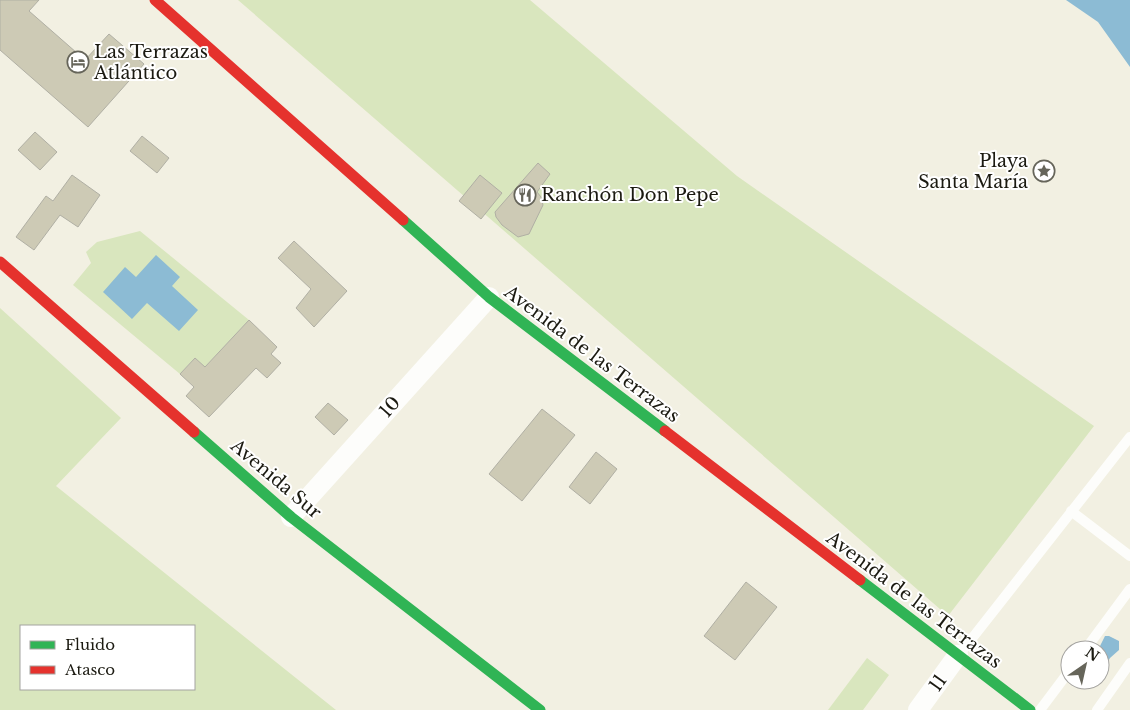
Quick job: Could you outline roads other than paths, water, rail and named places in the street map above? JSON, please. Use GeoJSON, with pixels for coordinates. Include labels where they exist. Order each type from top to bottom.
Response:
{"type":"FeatureCollection","features":[{"type":"Feature","properties":{"kind":"street","name":"Avenida de las Terrazas"},"geometry":{"type":"LineString","coordinates":[[155,0],[489,297],[1030,710]]}},
{"type":"Feature","properties":{"kind":"street","name":"Avenida Sur"},"geometry":{"type":"LineString","coordinates":[[0,262],[291,516],[540,710]]}},
{"type":"Feature","properties":{"kind":"street","name":"10"},"geometry":{"type":"LineString","coordinates":[[291,516],[489,297]]}},
{"type":"Feature","properties":{"kind":"street","name":"11"},"geometry":{"type":"LineString","coordinates":[[918,710],[958,655]]}},
{"type":"Feature","properties":{"kind":"lane"},"geometry":{"type":"LineString","coordinates":[[958,655],[1130,437]]}},
{"type":"Feature","properties":{"kind":"lane"},"geometry":{"type":"LineString","coordinates":[[1072,511],[1130,556]]}},
{"type":"Feature","properties":{"kind":"lane"},"geometry":{"type":"LineString","coordinates":[[1092,640],[1130,589]]}},
{"type":"Feature","properties":{"kind":"lane"},"geometry":{"type":"LineString","coordinates":[[1097,710],[1130,664]]}},
{"type":"Feature","properties":{"kind":"lane"},"geometry":{"type":"LineString","coordinates":[[1040,710],[1060,683]]}},
{"type":"Feature","properties":{"kind":"water"},"geometry":{"type":"Polygon","coordinates":[[[1066,0],[1130,0],[1130,67],[1098,22],[1066,0]]]}},
{"type":"Feature","properties":{"kind":"water"},"geometry":{"type":"Polygon","coordinates":[[[156,255],[180,277],[172,286],[198,310],[179,331],[147,303],[132,319],[103,292],[125,267],[136,277],[156,255]]]}},
{"type":"Feature","properties":{"kind":"water"},"geometry":{"type":"Polygon","coordinates":[[[1105,636],[1109,636],[1119,641],[1119,650],[1110,658],[1110,640],[1103,640],[1105,636]]]}},
{"type":"Feature","properties":{"kind":"place","name":"Las Terrazas Atlántico"},"geometry":{"type":"Point","coordinates":[78,62]}},
{"type":"Feature","properties":{"kind":"place","name":"Playa Santa María"},"geometry":{"type":"Point","coordinates":[1044,171]}},
{"type":"Feature","properties":{"kind":"place","name":"Ranchón Don Pepe"},"geometry":{"type":"Point","coordinates":[525,195]}}]}
